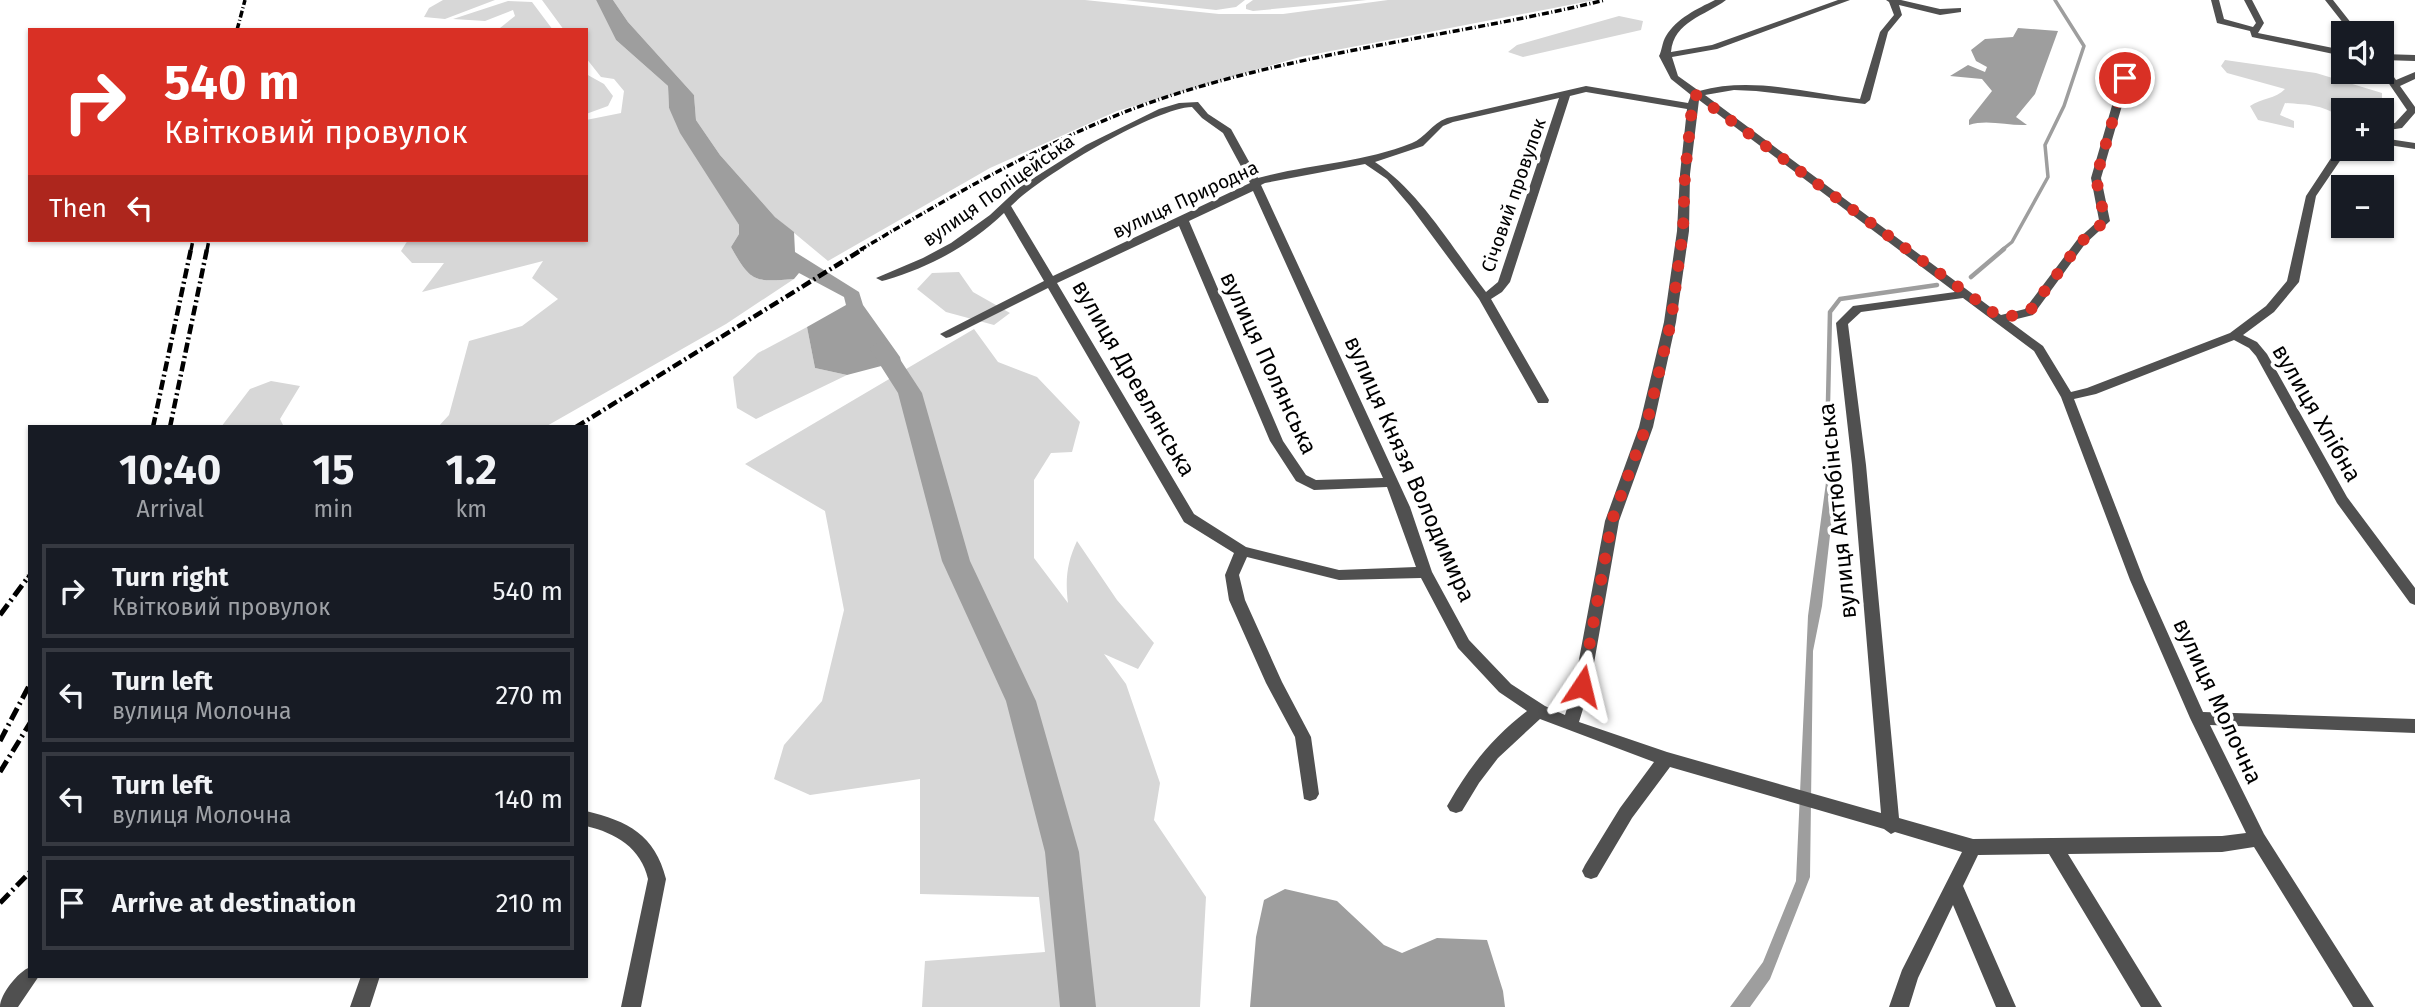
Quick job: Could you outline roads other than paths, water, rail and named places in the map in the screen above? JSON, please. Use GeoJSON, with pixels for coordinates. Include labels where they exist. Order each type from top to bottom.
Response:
{"type":"FeatureCollection","features":[{"type":"Feature","properties":{"kind":"street"},"geometry":{"type":"LineString","coordinates":[[1721,0],[1677,26],[1667,38],[1664,56],[1714,47],[1846,0]]}},
{"type":"Feature","properties":{"kind":"street"},"geometry":{"type":"LineString","coordinates":[[1891,0],[1940,12],[1958,10]]}},
{"type":"Feature","properties":{"kind":"street"},"geometry":{"type":"LineString","coordinates":[[1570,725],[1582,686],[1612,520],[1646,427],[1671,322],[1683,230],[1685,174],[1694,101],[1712,89],[1744,88],[1865,100],[1884,32],[1898,15],[1891,0]]}},
{"type":"Feature","properties":{"kind":"street"},"geometry":{"type":"LineString","coordinates":[[2215,0],[2220,20],[2255,30]]}},
{"type":"Feature","properties":{"kind":"street"},"geometry":{"type":"LineString","coordinates":[[2248,0],[2260,23],[2255,35],[2331,50]]}},
{"type":"Feature","properties":{"kind":"street"},"geometry":{"type":"LineString","coordinates":[[2329,0],[2346,21]]}},
{"type":"Feature","properties":{"kind":"street","name":"вулиця Молочна"},"geometry":{"type":"LineString","coordinates":[[1664,56],[1674,77],[1694,101],[1968,294],[2039,349],[2067,397],[2137,580],[2197,718],[2258,839],[2364,1007]]}},
{"type":"Feature","properties":{"kind":"street"},"geometry":{"type":"LineString","coordinates":[[2394,57],[2415,58]]}},
{"type":"Feature","properties":{"kind":"street"},"geometry":{"type":"LineString","coordinates":[[2396,84],[2415,75]]}},
{"type":"Feature","properties":{"kind":"street"},"geometry":{"type":"LineString","coordinates":[[2001,318],[2029,312],[2081,242],[2105,221],[2096,178],[2125,78]]}},
{"type":"Feature","properties":{"kind":"street"},"geometry":{"type":"LineString","coordinates":[[2394,81],[2412,110],[2398,126],[2394,126]]}},
{"type":"Feature","properties":{"kind":"street","name":"вулиця Природна"},"geometry":{"type":"LineString","coordinates":[[946,334],[1182,219],[1247,191],[1255,183],[1295,172],[1367,161],[1419,144],[1439,124],[1450,120],[1586,89],[1694,101]]}},
{"type":"Feature","properties":{"kind":"street","name":"Січовий провулок"},"geometry":{"type":"LineString","coordinates":[[1484,298],[1498,290],[1504,282],[1565,95]]}},
{"type":"Feature","properties":{"kind":"street","name":"вулиця Поліцейська"},"geometry":{"type":"LineString","coordinates":[[882,278],[913,269],[941,254],[1006,207],[1021,190],[1051,170],[1135,124],[1182,103],[1195,104],[1205,116]]}},
{"type":"Feature","properties":{"kind":"street","name":"вулиця Князя Володимира"},"geometry":{"type":"LineString","coordinates":[[1205,116],[1227,131],[1255,183],[1391,482],[1425,572],[1463,644],[1505,688],[1539,711],[1570,725],[1665,759],[1891,825]]}},
{"type":"Feature","properties":{"kind":"street"},"geometry":{"type":"LineString","coordinates":[[2394,143],[2415,146]]}},
{"type":"Feature","properties":{"kind":"street"},"geometry":{"type":"LineString","coordinates":[[1367,161],[1391,177],[1484,298],[1543,400]]}},
{"type":"Feature","properties":{"kind":"street","name":"вулиця Хлібна"},"geometry":{"type":"LineString","coordinates":[[2334,161],[2311,196],[2293,282],[2270,309],[2234,335],[2253,345],[2261,354],[2343,500],[2415,599]]}},
{"type":"Feature","properties":{"kind":"street","name":"вулиця Древлянська"},"geometry":{"type":"LineString","coordinates":[[1006,207],[1052,281],[1189,518],[1242,551],[1339,575],[1425,572]]}},
{"type":"Feature","properties":{"kind":"street","name":"вулиця Полянська"},"geometry":{"type":"LineString","coordinates":[[1182,219],[1277,441],[1301,478],[1314,485],[1391,482]]}},
{"type":"Feature","properties":{"kind":"street","name":"вулиця Актюбінська"},"geometry":{"type":"LineString","coordinates":[[1891,825],[1860,479],[1842,323],[1857,309],[1968,294]]}},
{"type":"Feature","properties":{"kind":"street"},"geometry":{"type":"LineString","coordinates":[[2067,397],[2234,335]]}},
{"type":"Feature","properties":{"kind":"street"},"geometry":{"type":"LineString","coordinates":[[1242,551],[1232,575],[1237,600],[1274,683],[1303,737],[1310,794]]}},
{"type":"Feature","properties":{"kind":"street"},"geometry":{"type":"LineString","coordinates":[[1456,806],[1471,777],[1492,751],[1539,711]]}},
{"type":"Feature","properties":{"kind":"street"},"geometry":{"type":"LineString","coordinates":[[2197,718],[2415,726]]}},
{"type":"Feature","properties":{"kind":"street"},"geometry":{"type":"LineString","coordinates":[[1591,871],[1626,813],[1665,759]]}},
{"type":"Feature","properties":{"kind":"street"},"geometry":{"type":"LineString","coordinates":[[588,819],[626,830],[655,862],[657,879],[631,1007]]}},
{"type":"Feature","properties":{"kind":"street"},"geometry":{"type":"LineString","coordinates":[[1891,825],[1973,847],[2222,844],[2258,839]]}},
{"type":"Feature","properties":{"kind":"street"},"geometry":{"type":"LineString","coordinates":[[1899,1007],[1909,976],[1973,847]]}},
{"type":"Feature","properties":{"kind":"street"},"geometry":{"type":"LineString","coordinates":[[2054,847],[2152,1007]]}},
{"type":"Feature","properties":{"kind":"street"},"geometry":{"type":"LineString","coordinates":[[1955,888],[2006,1007]]}},
{"type":"Feature","properties":{"kind":"street"},"geometry":{"type":"LineString","coordinates":[[6,1007],[28,978]]}},
{"type":"Feature","properties":{"kind":"street"},"geometry":{"type":"LineString","coordinates":[[360,1007],[370,978]]}},
{"type":"Feature","properties":{"kind":"waterway"},"geometry":{"type":"LineString","coordinates":[[2002,250],[2012,242],[2048,177],[2045,145],[2064,106],[2084,46],[2055,0]]}},
{"type":"Feature","properties":{"kind":"waterway"},"geometry":{"type":"LineString","coordinates":[[1971,277],[2004,249]]}},
{"type":"Feature","properties":{"kind":"waterway"},"geometry":{"type":"LineString","coordinates":[[1828,402],[1830,312],[1840,299],[1937,285]]}},
{"type":"Feature","properties":{"kind":"waterway"},"geometry":{"type":"LineString","coordinates":[[882,349],[910,393],[956,561],[1021,701],[1062,852],[1078,1007]]}},
{"type":"Feature","properties":{"kind":"railway"},"geometry":{"type":"LineString","coordinates":[[238,28],[245,0]]}},
{"type":"Feature","properties":{"kind":"railway"},"geometry":{"type":"LineString","coordinates":[[860,250],[1016,162],[1140,106],[1287,64],[1605,0]]}},
{"type":"Feature","properties":{"kind":"railway"},"geometry":{"type":"LineString","coordinates":[[191,250],[193,242]]}},
{"type":"Feature","properties":{"kind":"railway"},"geometry":{"type":"LineString","coordinates":[[207,250],[209,242]]}},
{"type":"Feature","properties":{"kind":"railway"},"geometry":{"type":"LineString","coordinates":[[153,425],[191,249]]}},
{"type":"Feature","properties":{"kind":"railway"},"geometry":{"type":"LineString","coordinates":[[170,425],[207,249]]}},
{"type":"Feature","properties":{"kind":"railway"},"geometry":{"type":"LineString","coordinates":[[579,425],[863,249]]}},
{"type":"Feature","properties":{"kind":"railway"},"geometry":{"type":"LineString","coordinates":[[0,615],[28,577]]}},
{"type":"Feature","properties":{"kind":"railway"},"geometry":{"type":"LineString","coordinates":[[0,741],[28,688]]}},
{"type":"Feature","properties":{"kind":"railway"},"geometry":{"type":"LineString","coordinates":[[0,772],[28,726]]}},
{"type":"Feature","properties":{"kind":"railway"},"geometry":{"type":"LineString","coordinates":[[0,903],[28,874]]}}]}
